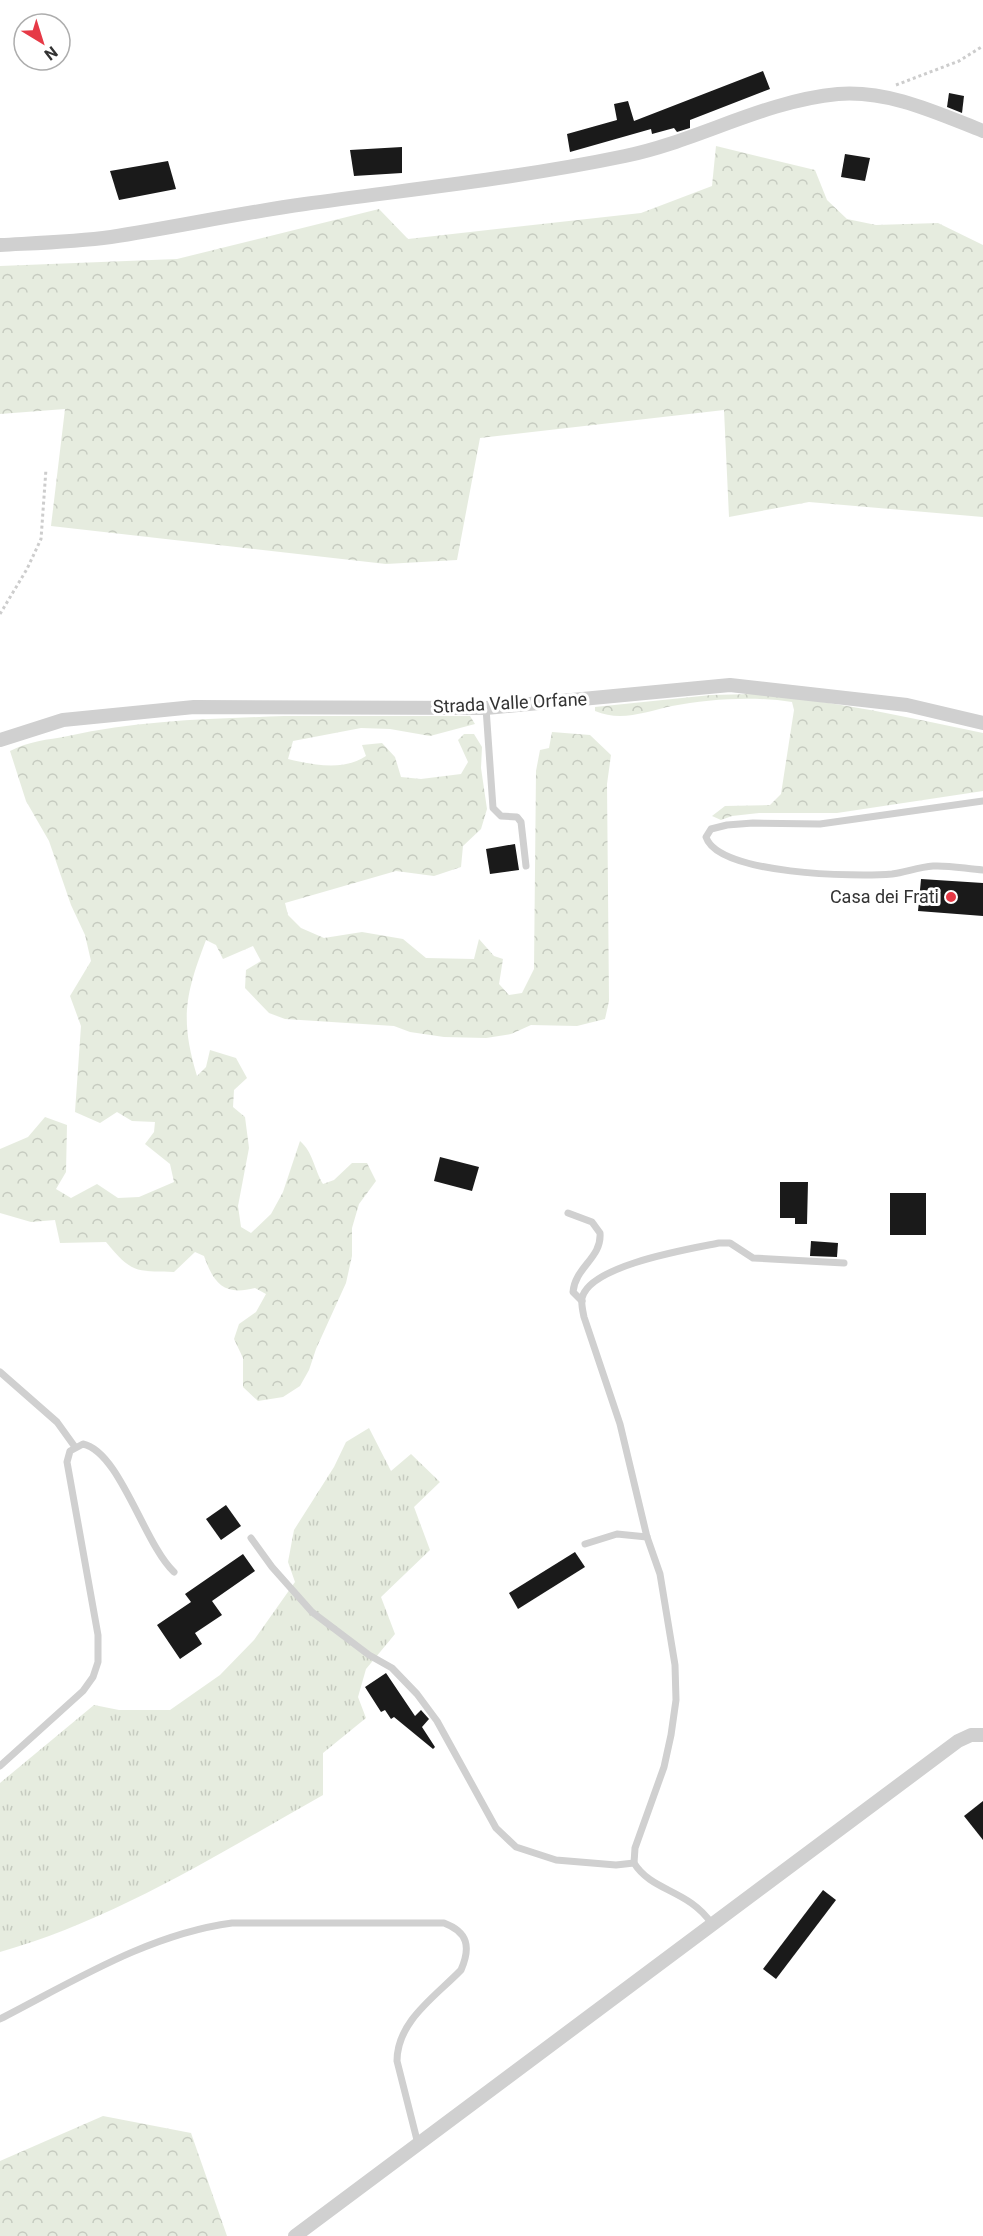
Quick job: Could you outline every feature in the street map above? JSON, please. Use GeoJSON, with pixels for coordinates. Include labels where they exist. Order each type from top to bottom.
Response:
{"type":"FeatureCollection","features":[{"type":"Feature","properties":{"kind":"street"},"geometry":{"type":"LineString","coordinates":[[0,245],[110,237],[302,204],[573,167],[680,142],[714,127],[787,102],[839,94],[877,97],[924,106],[983,131]]}},
{"type":"Feature","properties":{"kind":"street","name":"Strada Valle Orfane"},"geometry":{"type":"LineString","coordinates":[[0,740],[63,720],[194,707],[486,708],[730,685],[907,705],[983,723]]}},
{"type":"Feature","properties":{"kind":"street"},"geometry":{"type":"LineString","coordinates":[[295,2236],[958,1741],[971,1736],[983,1736]]}},
{"type":"Feature","properties":{"kind":"lane"},"geometry":{"type":"LineString","coordinates":[[486,708],[493,808],[501,816],[516,817],[521,822],[526,866]]}},
{"type":"Feature","properties":{"kind":"lane"},"geometry":{"type":"LineString","coordinates":[[983,801],[820,824],[727,825],[711,829],[706,837],[708,844],[717,851],[756,866],[849,875],[892,874],[934,866],[983,870]]}},
{"type":"Feature","properties":{"kind":"lane"},"geometry":{"type":"LineString","coordinates":[[568,1213],[591,1222],[600,1233],[598,1250],[574,1280],[573,1292],[582,1301],[631,1466],[647,1537],[660,1574],[669,1615],[675,1665],[676,1700],[664,1767],[635,1848],[634,1863],[645,1876],[701,1908],[712,1924]]}},
{"type":"Feature","properties":{"kind":"lane"},"geometry":{"type":"LineString","coordinates":[[582,1301],[588,1288],[618,1269],[719,1243],[730,1243],[753,1258],[844,1263]]}},
{"type":"Feature","properties":{"kind":"lane"},"geometry":{"type":"LineString","coordinates":[[0,1372],[57,1422],[75,1448]]}},
{"type":"Feature","properties":{"kind":"lane"},"geometry":{"type":"LineString","coordinates":[[0,1766],[83,1691],[93,1677],[98,1662],[96,1619],[67,1462],[67,1455],[75,1448],[83,1444],[91,1446],[107,1460],[158,1553],[174,1572]]}},
{"type":"Feature","properties":{"kind":"lane"},"geometry":{"type":"LineString","coordinates":[[585,1544],[600,1537],[617,1534],[647,1537]]}},
{"type":"Feature","properties":{"kind":"lane"},"geometry":{"type":"LineString","coordinates":[[251,1538],[272,1567],[312,1612],[369,1655],[392,1668],[417,1694],[438,1721],[496,1828],[516,1847],[556,1860],[616,1865],[634,1863]]}},
{"type":"Feature","properties":{"kind":"lane"},"geometry":{"type":"LineString","coordinates":[[0,2019],[144,1947],[202,1927],[232,1923],[444,1923],[456,1928],[464,1935],[468,1945],[466,1957],[461,1970],[404,2031],[397,2048],[397,2061],[418,2144]]}},
{"type":"Feature","properties":{"kind":"path"},"geometry":{"type":"LineString","coordinates":[[877,97],[891,87],[959,61],[983,46]]}},
{"type":"Feature","properties":{"kind":"path"},"geometry":{"type":"LineString","coordinates":[[0,614],[27,569],[41,539],[46,469]]}},
{"type":"Feature","properties":{"kind":"green space"},"geometry":{"type":"Polygon","coordinates":[[[716,146],[815,170],[827,200],[847,219],[876,225],[938,223],[983,245],[983,517],[809,502],[729,517],[724,410],[480,438],[457,560],[386,564],[51,526],[65,409],[0,414],[0,266],[177,259],[379,209],[408,239],[641,213],[712,186],[716,146]]]}},
{"type":"Feature","properties":{"kind":"green space"},"geometry":{"type":"Polygon","coordinates":[[[753,694],[840,705],[983,733],[983,791],[837,813],[759,813],[732,816],[721,820],[712,816],[725,806],[770,805],[781,794],[794,710],[792,702],[762,699],[716,700],[624,716],[595,711],[595,707],[711,695],[753,694]]]}},
{"type":"Feature","properties":{"kind":"green space"},"geometry":{"type":"Polygon","coordinates":[[[284,716],[470,716],[475,724],[430,736],[390,729],[361,728],[293,741],[288,759],[328,765],[357,761],[366,756],[362,745],[382,743],[395,757],[401,777],[421,779],[461,774],[468,762],[458,740],[464,734],[474,734],[482,747],[481,768],[487,809],[481,829],[463,846],[461,867],[434,876],[396,871],[285,903],[288,915],[301,928],[324,938],[362,932],[403,939],[426,958],[474,959],[479,939],[494,956],[503,959],[499,984],[509,995],[522,993],[534,969],[536,771],[540,750],[549,748],[552,732],[590,735],[611,755],[607,784],[609,1001],[605,1019],[577,1026],[531,1025],[511,1034],[486,1038],[444,1037],[410,1032],[394,1026],[285,1019],[269,1013],[245,988],[246,970],[261,961],[253,946],[223,959],[216,945],[206,940],[189,992],[188,1038],[197,1076],[206,1067],[210,1050],[236,1058],[247,1078],[234,1090],[233,1107],[245,1117],[249,1148],[238,1206],[241,1227],[251,1233],[271,1214],[283,1192],[300,1141],[311,1155],[323,1184],[334,1180],[352,1163],[367,1163],[376,1181],[359,1204],[352,1228],[352,1256],[346,1283],[309,1370],[300,1386],[283,1397],[258,1401],[243,1387],[243,1358],[234,1339],[239,1324],[256,1312],[266,1294],[255,1288],[228,1289],[216,1281],[204,1256],[195,1252],[174,1272],[142,1270],[128,1265],[106,1242],[60,1243],[55,1220],[31,1222],[0,1213],[0,1149],[28,1137],[45,1117],[67,1125],[66,1172],[56,1189],[71,1198],[97,1184],[118,1198],[139,1197],[174,1182],[170,1164],[145,1144],[154,1132],[155,1122],[132,1121],[117,1112],[100,1123],[75,1112],[81,1026],[70,996],[91,961],[85,935],[71,905],[49,841],[26,801],[10,751],[38,741],[122,727],[176,721],[284,716]]]}},
{"type":"Feature","properties":{"kind":"green space"},"geometry":{"type":"Polygon","coordinates":[[[369,1428],[391,1471],[411,1454],[440,1482],[414,1507],[430,1550],[381,1597],[395,1634],[366,1669],[358,1697],[366,1718],[323,1753],[323,1795],[206,1862],[125,1904],[42,1939],[0,1952],[0,1783],[94,1705],[119,1710],[170,1710],[220,1675],[254,1640],[295,1582],[288,1562],[294,1530],[334,1467],[346,1442],[369,1428]]]}},
{"type":"Feature","properties":{"kind":"green space"},"geometry":{"type":"Polygon","coordinates":[[[103,2116],[191,2133],[227,2236],[0,2236],[0,2161],[103,2116]]]}},
{"type":"Feature","properties":{"kind":"building"},"geometry":{"type":"Polygon","coordinates":[[[763,71],[770,89],[690,120],[690,128],[677,132],[674,128],[652,134],[651,129],[570,152],[567,134],[617,120],[614,104],[628,101],[634,121],[763,71]]]}},
{"type":"Feature","properties":{"kind":"building"},"geometry":{"type":"Polygon","coordinates":[[[949,93],[964,96],[962,113],[947,107],[949,93]]]}},
{"type":"Feature","properties":{"kind":"building"},"geometry":{"type":"Polygon","coordinates":[[[402,147],[402,173],[354,176],[350,150],[402,147]]]}},
{"type":"Feature","properties":{"kind":"building"},"geometry":{"type":"Polygon","coordinates":[[[845,154],[870,158],[865,181],[841,177],[845,154]]]}},
{"type":"Feature","properties":{"kind":"building"},"geometry":{"type":"Polygon","coordinates":[[[168,161],[176,189],[119,200],[110,171],[168,161]]]}},
{"type":"Feature","properties":{"kind":"building"},"geometry":{"type":"Polygon","coordinates":[[[515,844],[519,870],[490,874],[486,849],[515,844]]]}},
{"type":"Feature","properties":{"kind":"building","name":"Casa dei Frati"},"geometry":{"type":"Polygon","coordinates":[[[921,879],[983,883],[983,916],[918,911],[921,879]]]}},
{"type":"Feature","properties":{"kind":"building"},"geometry":{"type":"Polygon","coordinates":[[[440,1157],[479,1167],[472,1191],[434,1181],[440,1157]]]}},
{"type":"Feature","properties":{"kind":"building"},"geometry":{"type":"Polygon","coordinates":[[[780,1182],[808,1182],[807,1224],[795,1224],[795,1218],[780,1218],[780,1182]]]}},
{"type":"Feature","properties":{"kind":"building"},"geometry":{"type":"Polygon","coordinates":[[[890,1193],[926,1193],[926,1235],[890,1235],[890,1193]]]}},
{"type":"Feature","properties":{"kind":"building"},"geometry":{"type":"Polygon","coordinates":[[[811,1241],[838,1243],[837,1257],[810,1256],[811,1241]]]}},
{"type":"Feature","properties":{"kind":"building"},"geometry":{"type":"Polygon","coordinates":[[[226,1505],[241,1526],[221,1540],[206,1519],[226,1505]]]}},
{"type":"Feature","properties":{"kind":"building"},"geometry":{"type":"Polygon","coordinates":[[[575,1552],[585,1567],[518,1609],[509,1593],[575,1552]]]}},
{"type":"Feature","properties":{"kind":"building"},"geometry":{"type":"Polygon","coordinates":[[[243,1554],[255,1571],[212,1601],[222,1615],[195,1633],[202,1644],[180,1659],[157,1625],[191,1602],[185,1594],[243,1554]]]}},
{"type":"Feature","properties":{"kind":"building"},"geometry":{"type":"Polygon","coordinates":[[[386,1673],[415,1716],[421,1710],[429,1719],[422,1727],[435,1747],[433,1749],[394,1717],[391,1719],[385,1710],[381,1712],[365,1687],[386,1673]]]}},
{"type":"Feature","properties":{"kind":"building"},"geometry":{"type":"Polygon","coordinates":[[[983,1801],[983,1840],[964,1816],[983,1801]]]}},
{"type":"Feature","properties":{"kind":"building"},"geometry":{"type":"Polygon","coordinates":[[[823,1890],[836,1900],[776,1979],[763,1969],[823,1890]]]}},
{"type":"Feature","properties":{"kind":"place","name":"Casa dei Frati"},"geometry":{"type":"Point","coordinates":[951,897]}}]}
